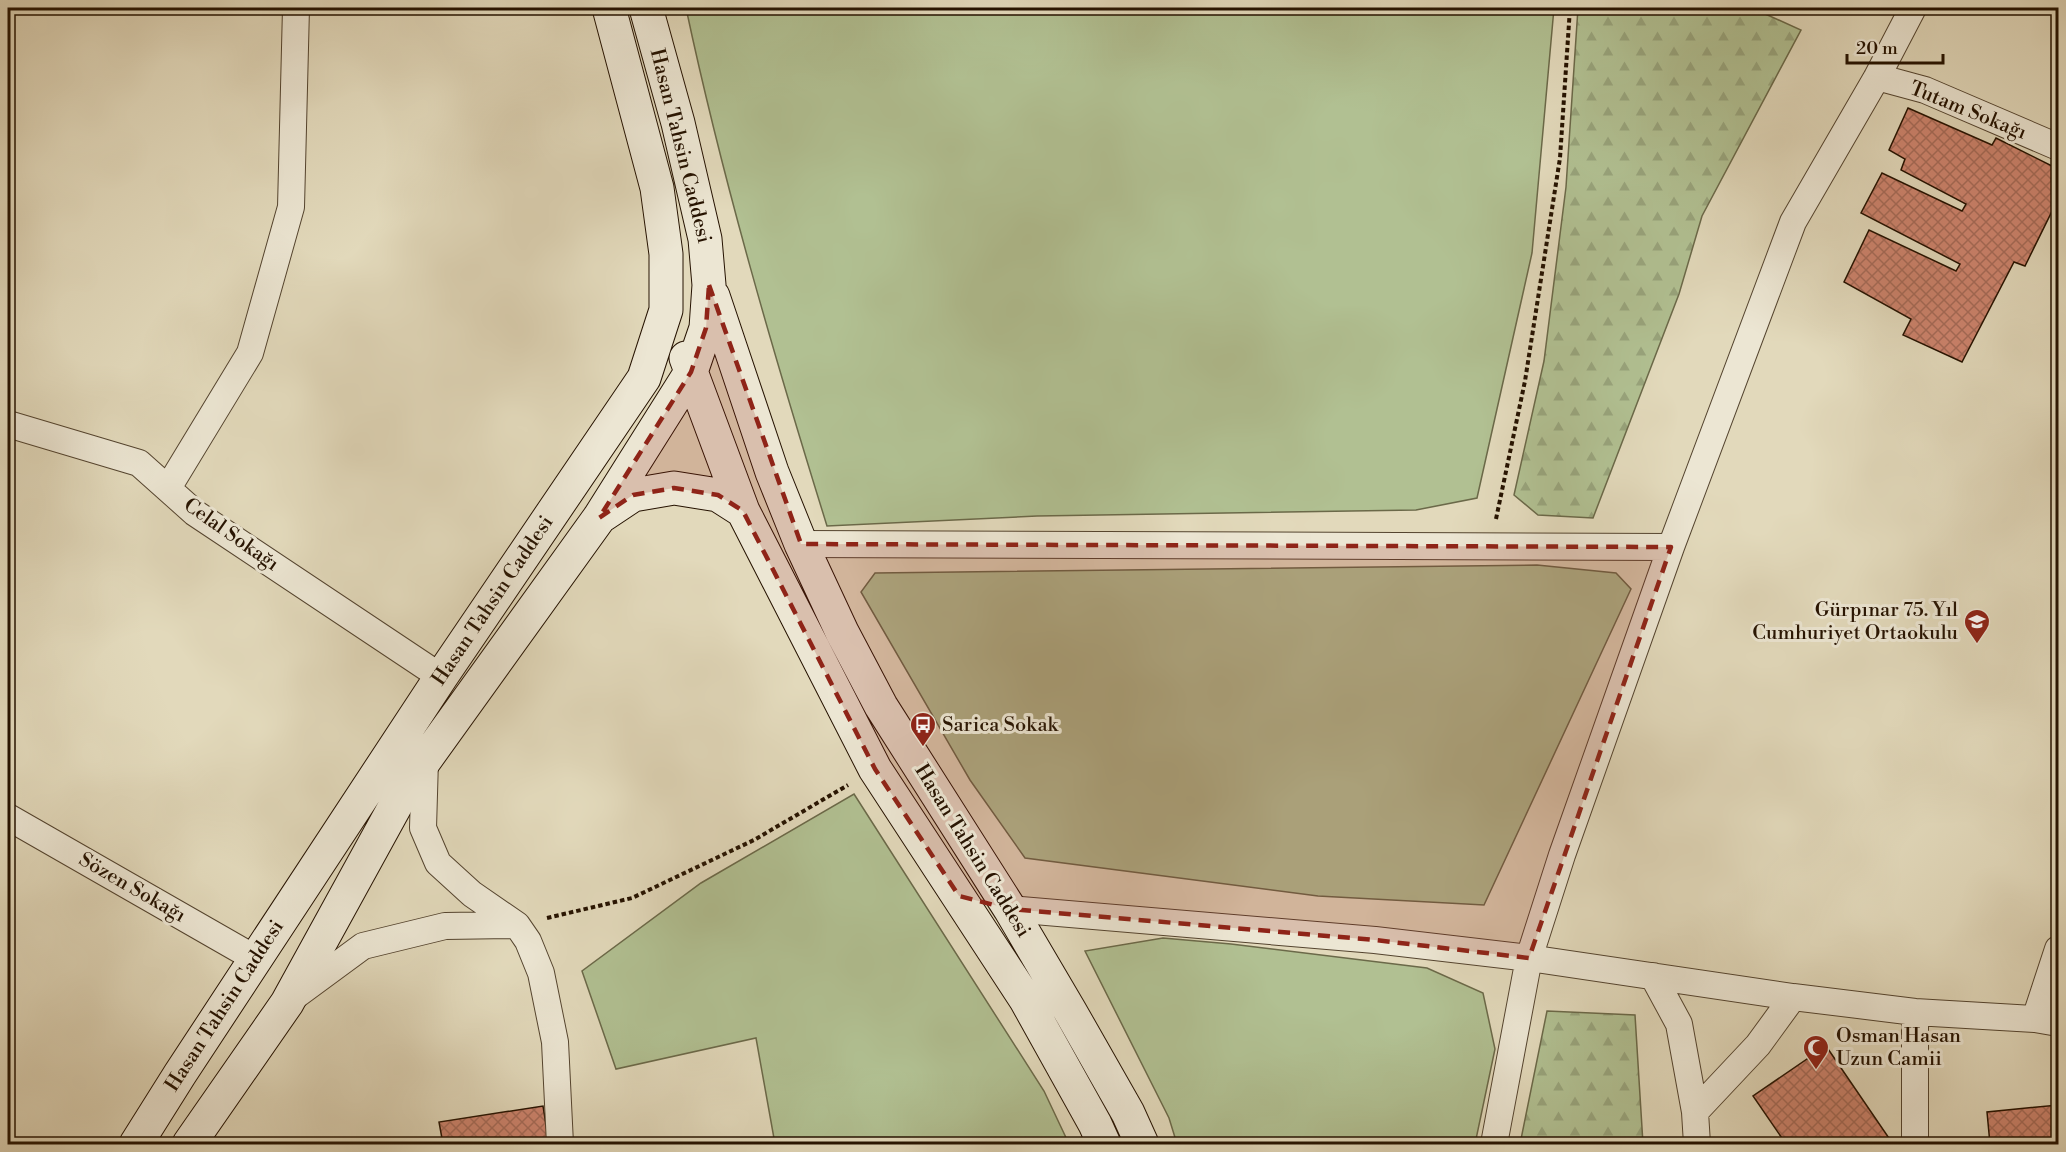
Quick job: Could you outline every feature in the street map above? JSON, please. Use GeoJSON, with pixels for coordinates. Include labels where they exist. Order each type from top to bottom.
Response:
{"type":"FeatureCollection","features":[{"type":"Feature","properties":{"kind":"main road","name":"Hasan Tahsin Caddesi"},"geometry":{"type":"LineString","coordinates":[[136,1144],[441,677],[644,378],[666,309],[666,254],[657,188],[609,8]]}},
{"type":"Feature","properties":{"kind":"main road","name":"Hasan Tahsin Caddesi"},"geometry":{"type":"LineString","coordinates":[[189,1144],[287,1003],[398,801],[599,518],[691,372],[706,328],[709,285],[705,239],[678,123],[646,8]]}},
{"type":"Feature","properties":{"kind":"main road","name":"Hasan Tahsin Caddesi"},"geometry":{"type":"LineString","coordinates":[[709,285],[772,472],[801,544],[842,632],[881,706],[1010,909],[1128,1113],[1142,1144]]}},
{"type":"Feature","properties":{"kind":"main road"},"geometry":{"type":"LineString","coordinates":[[666,309],[743,511],[875,769],[1026,1000],[1104,1144]]}},
{"type":"Feature","properties":{"kind":"main road"},"geometry":{"type":"LineString","coordinates":[[634,391],[658,374],[679,370],[705,373],[726,383],[742,396],[751,410]]}},
{"type":"Feature","properties":{"kind":"main road"},"geometry":{"type":"LineString","coordinates":[[599,518],[633,495],[674,488],[718,495],[743,511]]}},
{"type":"Feature","properties":{"kind":"main road"},"geometry":{"type":"LineString","coordinates":[[959,896],[1010,909]]}},
{"type":"Feature","properties":{"kind":"street"},"geometry":{"type":"LineString","coordinates":[[168,488],[250,353],[291,207],[296,8]]}},
{"type":"Feature","properties":{"kind":"street"},"geometry":{"type":"LineString","coordinates":[[1494,1144],[1529,958],[1562,855],[1671,547],[1793,222],[1877,77],[1913,8]]}},
{"type":"Feature","properties":{"kind":"street","name":"Tutam Sokağı"},"geometry":{"type":"LineString","coordinates":[[1877,77],[1925,90],[2058,147]]}},
{"type":"Feature","properties":{"kind":"street","name":"Celal Sokağı"},"geometry":{"type":"LineString","coordinates":[[8,424],[139,463],[195,513],[441,677]]}},
{"type":"Feature","properties":{"kind":"street"},"geometry":{"type":"LineString","coordinates":[[801,544],[1671,547]]}},
{"type":"Feature","properties":{"kind":"street"},"geometry":{"type":"LineString","coordinates":[[425,760],[423,828],[438,863],[472,894],[517,925],[528,941],[541,973],[555,1042],[560,1144]]}},
{"type":"Feature","properties":{"kind":"street","name":"Sözen Sokağı"},"geometry":{"type":"LineString","coordinates":[[8,817],[256,959]]}},
{"type":"Feature","properties":{"kind":"street"},"geometry":{"type":"LineString","coordinates":[[1010,909],[1375,940],[1529,958],[1793,997],[1915,1012],[2047,1021],[2058,949]]}},
{"type":"Feature","properties":{"kind":"street"},"geometry":{"type":"LineString","coordinates":[[287,1003],[363,946],[445,926],[517,925]]}},
{"type":"Feature","properties":{"kind":"street"},"geometry":{"type":"LineString","coordinates":[[1653,976],[1679,1024],[1695,1112],[1697,1144]]}},
{"type":"Feature","properties":{"kind":"street"},"geometry":{"type":"LineString","coordinates":[[1695,1112],[1758,1045],[1793,997]]}},
{"type":"Feature","properties":{"kind":"street"},"geometry":{"type":"LineString","coordinates":[[1915,1012],[1915,1144]]}},
{"type":"Feature","properties":{"kind":"path"},"geometry":{"type":"LineString","coordinates":[[1491,547],[1525,381],[1560,158],[1570,8]]}},
{"type":"Feature","properties":{"kind":"path"},"geometry":{"type":"LineString","coordinates":[[517,925],[632,898],[754,840],[875,769]]}},
{"type":"Feature","properties":{"kind":"highlighted area"},"geometry":{"type":"Polygon","coordinates":[[[709,285],[801,544],[1671,547],[1529,958],[1375,940],[1010,909],[959,896],[875,769],[743,511],[718,495],[674,488],[633,495],[599,518],[691,372],[706,328],[709,285]]]}},
{"type":"Feature","properties":{"kind":"green space"},"geometry":{"type":"Polygon","coordinates":[[[686,8],[1554,8],[1532,253],[1477,498],[1416,510],[1037,516],[827,526],[750,268],[716,138],[686,8]]]}},
{"type":"Feature","properties":{"kind":"green space"},"geometry":{"type":"Polygon","coordinates":[[[1578,8],[1752,8],[1801,30],[1702,216],[1679,294],[1593,518],[1538,515],[1514,495],[1544,361],[1566,187],[1578,8]]]}},
{"type":"Feature","properties":{"kind":"green space"},"geometry":{"type":"Polygon","coordinates":[[[1537,565],[1616,573],[1631,589],[1484,905],[1318,896],[1025,858],[970,780],[861,592],[875,573],[1537,565]]]}},
{"type":"Feature","properties":{"kind":"green space"},"geometry":{"type":"Polygon","coordinates":[[[854,794],[1044,1091],[1069,1144],[775,1144],[756,1038],[616,1069],[582,971],[701,883],[854,794]]]}},
{"type":"Feature","properties":{"kind":"green space"},"geometry":{"type":"Polygon","coordinates":[[[1163,938],[1427,968],[1483,993],[1495,1049],[1475,1144],[1177,1144],[1169,1118],[1085,951],[1163,938]]]}},
{"type":"Feature","properties":{"kind":"green space"},"geometry":{"type":"Polygon","coordinates":[[[1547,1011],[1635,1015],[1643,1144],[1520,1144],[1547,1011]]]}},
{"type":"Feature","properties":{"kind":"building"},"geometry":{"type":"Polygon","coordinates":[[[1908,108],[1992,145],[1996,138],[2058,169],[2058,199],[2025,266],[2014,262],[1962,362],[1903,335],[1911,319],[1844,282],[1869,230],[1956,271],[1960,264],[1861,213],[1882,173],[1962,211],[1966,204],[1901,170],[1905,159],[1889,150],[1908,108]]]}},
{"type":"Feature","properties":{"kind":"building","name":"Osman Hasan Uzun Camii"},"geometry":{"type":"Polygon","coordinates":[[[1826,1046],[1893,1144],[1786,1144],[1753,1096],[1826,1046]]]}},
{"type":"Feature","properties":{"kind":"building"},"geometry":{"type":"Polygon","coordinates":[[[2058,1105],[2058,1144],[1990,1144],[1987,1112],[2058,1105]]]}},
{"type":"Feature","properties":{"kind":"building"},"geometry":{"type":"Polygon","coordinates":[[[543,1106],[549,1144],[443,1144],[439,1122],[543,1106]]]}},
{"type":"Feature","properties":{"kind":"place","name":"Gürpınar 75. Yıl Cumhuriyet Ortaokulu"},"geometry":{"type":"Point","coordinates":[1977,645]}},
{"type":"Feature","properties":{"kind":"place","name":"Sarica Sokak"},"geometry":{"type":"Point","coordinates":[923,748]}},
{"type":"Feature","properties":{"kind":"place","name":"Osman Hasan Uzun Camii"},"geometry":{"type":"Point","coordinates":[1816,1071]}}]}
